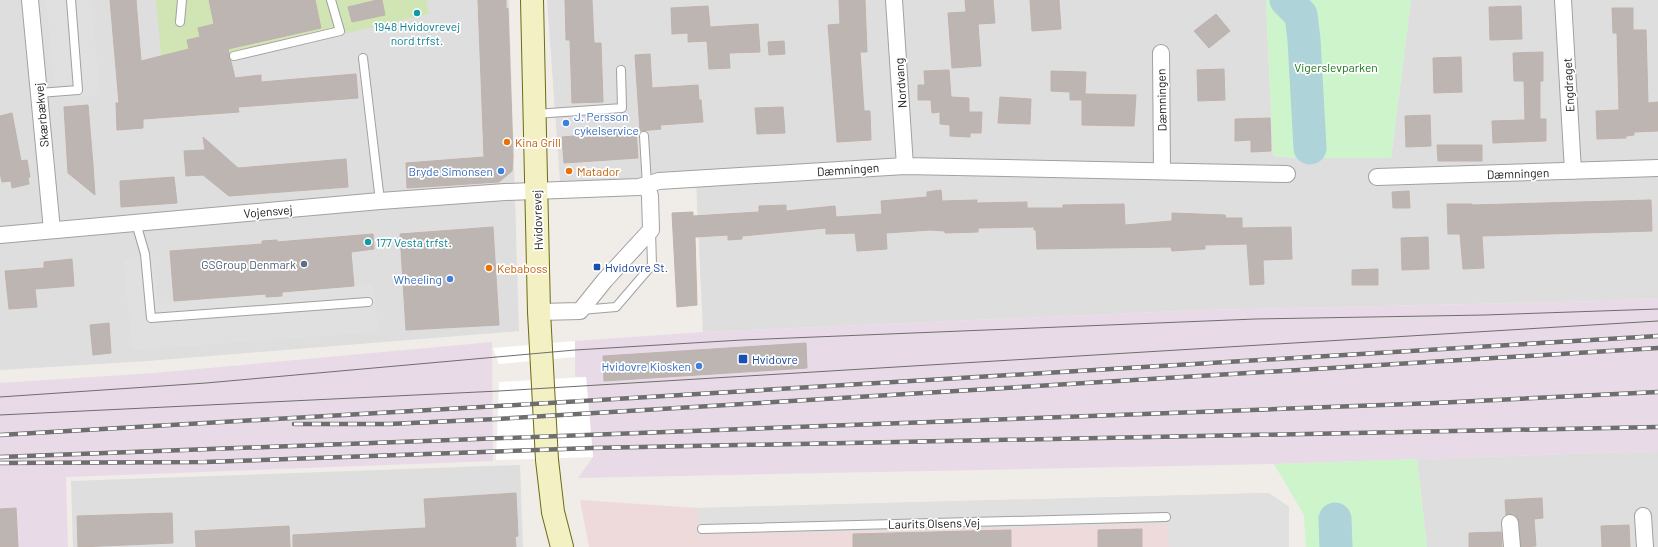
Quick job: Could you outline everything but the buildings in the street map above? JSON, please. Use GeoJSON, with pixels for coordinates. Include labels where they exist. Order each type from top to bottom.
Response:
{"type":"FeatureCollection","features":[{"type":"Feature","properties":{"kind":"street","name":"Skærbækvej"},"geometry":{"type":"LineString","coordinates":[[30,0],[52,230]]}},
{"type":"Feature","properties":{"kind":"street","name":"Hvidovrevej"},"geometry":{"type":"LineString","coordinates":[[532,0],[536,192],[546,460],[553,512],[562,547]]}},
{"type":"Feature","properties":{"kind":"street","name":"Nordvang"},"geometry":{"type":"LineString","coordinates":[[894,0],[905,166]]}},
{"type":"Feature","properties":{"kind":"street","name":"Engdraget"},"geometry":{"type":"LineString","coordinates":[[1563,0],[1573,171]]}},
{"type":"Feature","properties":{"kind":"street","name":"Dæmningen"},"geometry":{"type":"LineString","coordinates":[[1161,53],[1162,170]]}},
{"type":"Feature","properties":{"kind":"street","name":"Dæmningen"},"geometry":{"type":"LineString","coordinates":[[536,192],[638,187],[659,181],[905,166],[1162,170],[1287,174]]}},
{"type":"Feature","properties":{"kind":"street","name":"Dæmningen"},"geometry":{"type":"LineString","coordinates":[[1377,178],[1658,168]]}},
{"type":"Feature","properties":{"kind":"street"},"geometry":{"type":"LineString","coordinates":[[540,312],[580,310],[650,230],[650,196],[647,185]]}},
{"type":"Feature","properties":{"kind":"street","name":"Vojensvej"},"geometry":{"type":"LineString","coordinates":[[0,235],[380,202],[536,192]]}},
{"type":"Feature","properties":{"kind":"street","name":"Hvidovrevej"},"geometry":{"type":"LineString","coordinates":[[551,547],[553,512]]}},
{"type":"Feature","properties":{"kind":"street"},"geometry":{"type":"LineString","coordinates":[[1643,516],[1645,547]]}},
{"type":"Feature","properties":{"kind":"street"},"geometry":{"type":"LineString","coordinates":[[1510,523],[1512,547]]}},
{"type":"Feature","properties":{"kind":"lane"},"geometry":{"type":"LineString","coordinates":[[39,93],[78,90],[71,0]]}},
{"type":"Feature","properties":{"kind":"lane"},"geometry":{"type":"LineString","coordinates":[[180,22],[182,0]]}},
{"type":"Feature","properties":{"kind":"lane"},"geometry":{"type":"LineString","coordinates":[[234,56],[340,31],[331,0]]}},
{"type":"Feature","properties":{"kind":"lane"},"geometry":{"type":"LineString","coordinates":[[363,58],[380,202]]}},
{"type":"Feature","properties":{"kind":"lane"},"geometry":{"type":"LineString","coordinates":[[534,114],[622,108],[620,70]]}},
{"type":"Feature","properties":{"kind":"lane"},"geometry":{"type":"LineString","coordinates":[[644,136],[647,185]]}},
{"type":"Feature","properties":{"kind":"lane"},"geometry":{"type":"LineString","coordinates":[[136,222],[145,254],[150,318],[368,302]]}},
{"type":"Feature","properties":{"kind":"lane"},"geometry":{"type":"LineString","coordinates":[[580,310],[616,307],[652,265],[650,230]]}},
{"type":"Feature","properties":{"kind":"lane","name":"Laurits Olsens Vej"},"geometry":{"type":"LineString","coordinates":[[702,529],[1166,517]]}},
{"type":"Feature","properties":{"kind":"shaded area"},"geometry":{"type":"Polygon","coordinates":[[[0,0],[509,0],[519,331],[148,361],[0,370],[0,0]]]}},
{"type":"Feature","properties":{"kind":"shaded area"},"geometry":{"type":"Polygon","coordinates":[[[46,0],[91,0],[100,95],[56,99],[46,0]]]}},
{"type":"Feature","properties":{"kind":"shaded area"},"geometry":{"type":"Polygon","coordinates":[[[547,0],[1266,0],[1273,156],[1296,158],[1391,158],[1411,0],[1658,0],[1658,298],[1603,301],[1202,310],[703,332],[696,182],[560,182],[547,0]]]}},
{"type":"Feature","properties":{"kind":"shaded area"},"geometry":{"type":"Polygon","coordinates":[[[152,255],[158,304],[373,284],[379,332],[132,350],[124,261],[152,255]]]}},
{"type":"Feature","properties":{"kind":"shaded area"},"geometry":{"type":"Polygon","coordinates":[[[1658,298],[1658,451],[1274,464],[578,478],[593,457],[586,377],[575,377],[575,341],[703,332],[1202,310],[1603,301],[1658,298]]]}},
{"type":"Feature","properties":{"kind":"shaded area"},"geometry":{"type":"Polygon","coordinates":[[[492,342],[493,461],[66,477],[68,547],[0,547],[0,383],[154,373],[492,342]]]}},
{"type":"Feature","properties":{"kind":"shaded area"},"geometry":{"type":"Polygon","coordinates":[[[1658,451],[1658,547],[1427,547],[1417,459],[1658,451]]]}},
{"type":"Feature","properties":{"kind":"shaded area"},"geometry":{"type":"Polygon","coordinates":[[[520,465],[523,547],[73,547],[71,481],[520,465]]]}},
{"type":"Feature","properties":{"kind":"shaded area"},"geometry":{"type":"Polygon","coordinates":[[[1269,493],[1289,507],[1289,547],[589,547],[580,500],[697,508],[1269,493]]]}},
{"type":"Feature","properties":{"kind":"shaded area"},"geometry":{"type":"Polygon","coordinates":[[[1269,493],[1289,507],[1289,547],[1169,547],[1168,524],[699,535],[697,508],[1269,493]]]}},
{"type":"Feature","properties":{"kind":"green space"},"geometry":{"type":"Polygon","coordinates":[[[156,0],[426,0],[429,14],[163,76],[156,0]]]}},
{"type":"Feature","properties":{"kind":"green space","name":"Vigerslevparken"},"geometry":{"type":"Polygon","coordinates":[[[1266,0],[1411,0],[1391,158],[1296,158],[1273,156],[1266,0]]]}},
{"type":"Feature","properties":{"kind":"green space"},"geometry":{"type":"Polygon","coordinates":[[[1417,459],[1427,547],[1306,547],[1304,515],[1274,464],[1417,459]]]}},
{"type":"Feature","properties":{"kind":"pier"},"geometry":{"type":"Polygon","coordinates":[[[575,341],[575,357],[499,364],[493,348],[575,341]]]}},
{"type":"Feature","properties":{"kind":"pier"},"geometry":{"type":"Polygon","coordinates":[[[586,377],[593,457],[496,460],[499,382],[586,377]]]}},
{"type":"Feature","properties":{"kind":"waterway"},"geometry":{"type":"LineString","coordinates":[[1286,0],[1301,15],[1304,40],[1310,148]]}},
{"type":"Feature","properties":{"kind":"waterway"},"geometry":{"type":"LineString","coordinates":[[1335,519],[1336,547]]}},
{"type":"Feature","properties":{"kind":"tram line"},"geometry":{"type":"LineString","coordinates":[[0,397],[206,383],[575,350],[742,340],[1255,319],[1485,315],[1658,309]]}},
{"type":"Feature","properties":{"kind":"tram line"},"geometry":{"type":"LineString","coordinates":[[0,415],[499,391],[1658,321]]}},
{"type":"Feature","properties":{"kind":"railway"},"geometry":{"type":"LineString","coordinates":[[0,435],[1658,336]]}},
{"type":"Feature","properties":{"kind":"railway"},"geometry":{"type":"LineString","coordinates":[[294,424],[389,424],[497,419],[1658,348]]}},
{"type":"Feature","properties":{"kind":"railway"},"geometry":{"type":"LineString","coordinates":[[0,457],[1435,403],[1658,392]]}},
{"type":"Feature","properties":{"kind":"railway"},"geometry":{"type":"LineString","coordinates":[[0,463],[205,462],[592,448],[1658,427]]}},
{"type":"Feature","properties":{"kind":"place","name":"1948 Hvidovrevej nord trfst."},"geometry":{"type":"Point","coordinates":[417,13]}},
{"type":"Feature","properties":{"kind":"place","name":"J. Persson cykelservice"},"geometry":{"type":"Point","coordinates":[566,123]}},
{"type":"Feature","properties":{"kind":"place","name":"Kina Grill"},"geometry":{"type":"Point","coordinates":[507,142]}},
{"type":"Feature","properties":{"kind":"place","name":"Bryde Simonsen"},"geometry":{"type":"Point","coordinates":[501,171]}},
{"type":"Feature","properties":{"kind":"place","name":"Matador"},"geometry":{"type":"Point","coordinates":[569,171]}},
{"type":"Feature","properties":{"kind":"place","name":"177 Vesta trfst."},"geometry":{"type":"Point","coordinates":[368,242]}},
{"type":"Feature","properties":{"kind":"place","name":"GSGroup Denmark"},"geometry":{"type":"Point","coordinates":[304,264]}},
{"type":"Feature","properties":{"kind":"place","name":"Hvidovre St."},"geometry":{"type":"Point","coordinates":[597,267]}},
{"type":"Feature","properties":{"kind":"place","name":"Kebaboss"},"geometry":{"type":"Point","coordinates":[489,268]}},
{"type":"Feature","properties":{"kind":"place","name":"Wheeling"},"geometry":{"type":"Point","coordinates":[450,279]}},
{"type":"Feature","properties":{"kind":"place","name":"Hvidovre"},"geometry":{"type":"Point","coordinates":[743,359]}},
{"type":"Feature","properties":{"kind":"place","name":"Hvidovre Kiosken"},"geometry":{"type":"Point","coordinates":[699,366]}}]}
